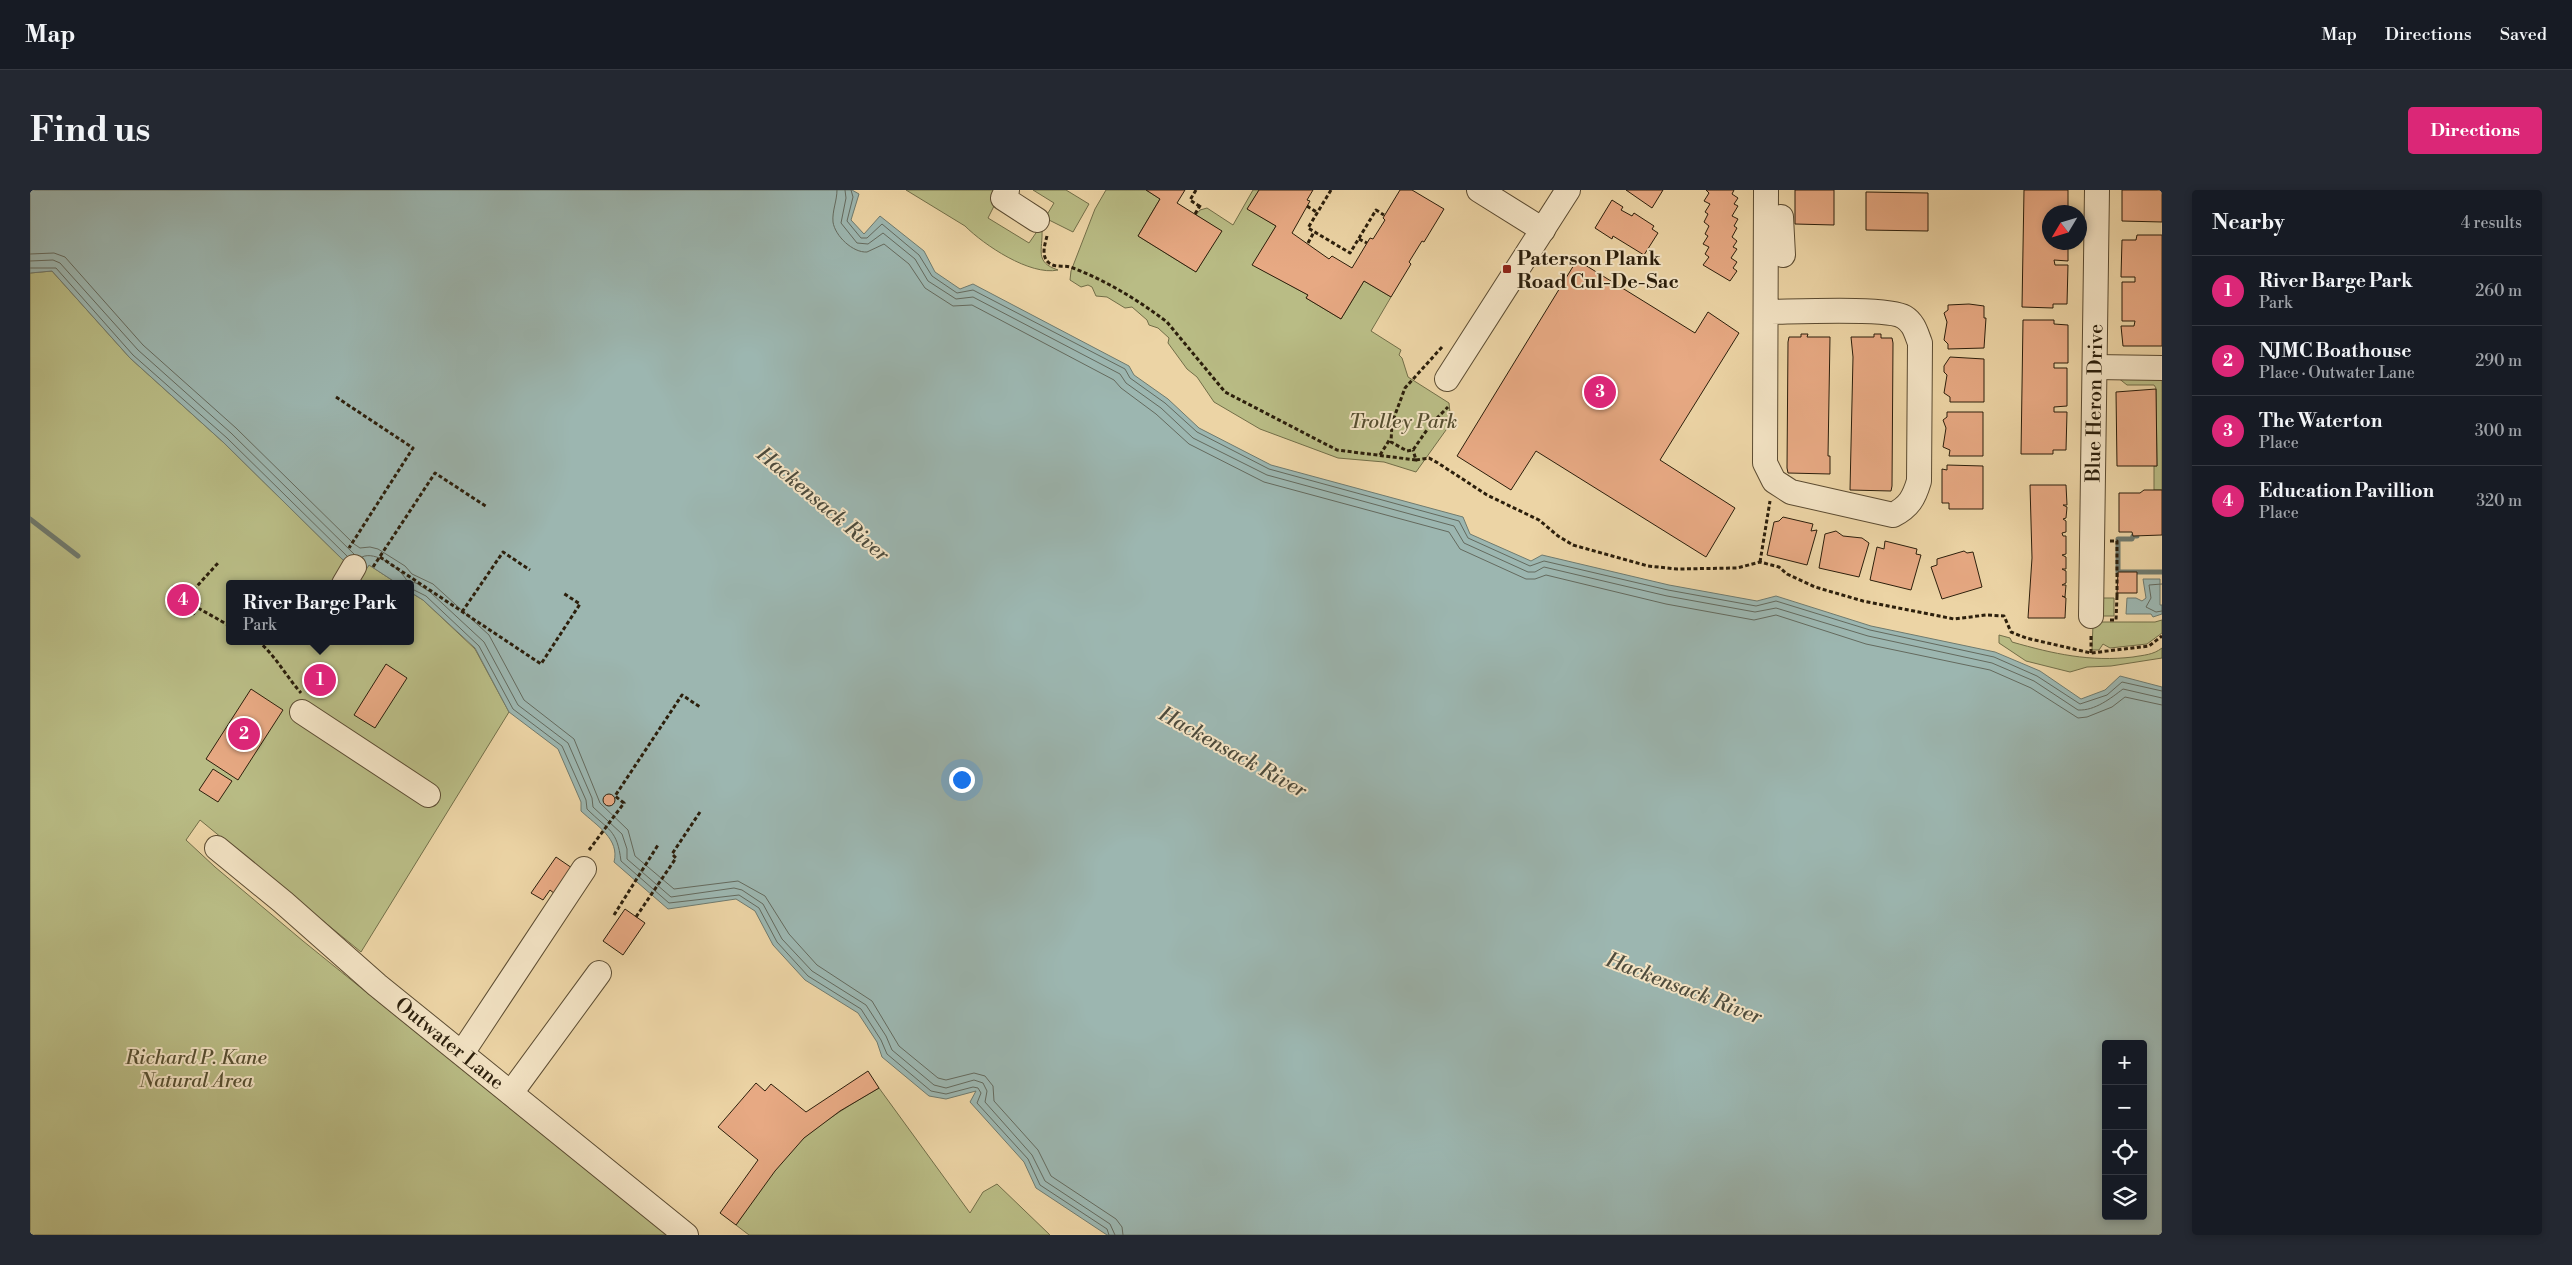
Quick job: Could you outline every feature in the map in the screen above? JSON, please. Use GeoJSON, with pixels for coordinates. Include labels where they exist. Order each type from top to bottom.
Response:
{"type":"FeatureCollection","features":[{"type":"Feature","properties":{"kind":"street"},"geometry":{"type":"LineString","coordinates":[[1007,190],[1003,198],[1042,225]]}},
{"type":"Feature","properties":{"kind":"street"},"geometry":{"type":"LineString","coordinates":[[1479,190],[1543,230]]}},
{"type":"Feature","properties":{"kind":"street"},"geometry":{"type":"LineString","coordinates":[[1447,379],[1568,190]]}},
{"type":"Feature","properties":{"kind":"street"},"geometry":{"type":"LineString","coordinates":[[1766,190],[1764,463],[1774,481],[1791,492],[1893,515],[1906,508],[1914,496],[1919,481],[1920,343],[1914,326],[1904,316],[1880,312],[1766,312]]}},
{"type":"Feature","properties":{"kind":"street"},"geometry":{"type":"LineString","coordinates":[[1781,190],[1780,240],[1783,255]]}},
{"type":"Feature","properties":{"kind":"street","name":"Blue Heron Drive"},"geometry":{"type":"LineString","coordinates":[[2092,616],[2097,190]]}},
{"type":"Feature","properties":{"kind":"street"},"geometry":{"type":"LineString","coordinates":[[2095,367],[2162,368]]}},
{"type":"Feature","properties":{"kind":"street"},"geometry":{"type":"LineString","coordinates":[[302,703],[428,795]]}},
{"type":"Feature","properties":{"kind":"street","name":"Outwater Lane"},"geometry":{"type":"LineString","coordinates":[[216,848],[283,902],[370,978],[686,1235]]}},
{"type":"Feature","properties":{"kind":"street"},"geometry":{"type":"LineString","coordinates":[[462,1053],[586,860]]}},
{"type":"Feature","properties":{"kind":"street"},"geometry":{"type":"LineString","coordinates":[[511,1093],[599,973]]}},
{"type":"Feature","properties":{"kind":"path"},"geometry":{"type":"LineString","coordinates":[[1195,214],[1200,205],[1190,200],[1196,190]]}},
{"type":"Feature","properties":{"kind":"path"},"geometry":{"type":"LineString","coordinates":[[1332,190],[1308,228],[1350,253],[1376,210],[1384,215]]}},
{"type":"Feature","properties":{"kind":"path"},"geometry":{"type":"LineString","coordinates":[[1307,206],[1318,213]]}},
{"type":"Feature","properties":{"kind":"path"},"geometry":{"type":"LineString","coordinates":[[1042,225],[1044,251],[1049,263],[1056,267],[1072,267],[1126,293],[1158,315],[1167,322],[1225,392],[1337,450],[1416,460],[1429,458],[1487,495],[1539,520],[1558,536],[1573,545],[1648,566],[1677,569],[1737,568],[1760,562],[1779,567],[1787,574],[1815,586],[1863,601],[1954,619],[1986,615],[2004,616],[2011,632],[2026,638],[2091,653],[2149,646],[2162,636]]}},
{"type":"Feature","properties":{"kind":"path"},"geometry":{"type":"LineString","coordinates":[[1308,242],[1314,232]]}},
{"type":"Feature","properties":{"kind":"path"},"geometry":{"type":"LineString","coordinates":[[1359,239],[1367,243]]}},
{"type":"Feature","properties":{"kind":"path"},"geometry":{"type":"LineString","coordinates":[[1380,456],[1390,439],[1392,423],[1405,388],[1443,346]]}},
{"type":"Feature","properties":{"kind":"path"},"geometry":{"type":"LineString","coordinates":[[336,396],[414,448],[355,568]]}},
{"type":"Feature","properties":{"kind":"path"},"geometry":{"type":"LineString","coordinates":[[1390,439],[1395,446],[1407,451],[1413,450],[1431,424],[1448,407]]}},
{"type":"Feature","properties":{"kind":"path"},"geometry":{"type":"LineString","coordinates":[[1413,450],[1416,460]]}},
{"type":"Feature","properties":{"kind":"path"},"geometry":{"type":"LineString","coordinates":[[355,568],[380,556],[435,473],[486,507]]}},
{"type":"Feature","properties":{"kind":"path"},"geometry":{"type":"LineString","coordinates":[[1760,562],[1770,495]]}},
{"type":"Feature","properties":{"kind":"path"},"geometry":{"type":"LineString","coordinates":[[2106,541],[2117,541],[2117,596]]}},
{"type":"Feature","properties":{"kind":"path"},"geometry":{"type":"LineString","coordinates":[[462,612],[503,552],[530,570]]}},
{"type":"Feature","properties":{"kind":"path"},"geometry":{"type":"LineString","coordinates":[[380,556],[540,664],[580,604],[563,593]]}},
{"type":"Feature","properties":{"kind":"path"},"geometry":{"type":"LineString","coordinates":[[189,595],[218,563]]}},
{"type":"Feature","properties":{"kind":"path"},"geometry":{"type":"LineString","coordinates":[[198,608],[226,624]]}},
{"type":"Feature","properties":{"kind":"path"},"geometry":{"type":"LineString","coordinates":[[262,645],[270,652],[286,675],[302,703]]}},
{"type":"Feature","properties":{"kind":"path"},"geometry":{"type":"LineString","coordinates":[[586,860],[624,803],[614,796],[682,695],[700,707]]}},
{"type":"Feature","properties":{"kind":"path"},"geometry":{"type":"LineString","coordinates":[[636,917],[676,858],[672,854],[700,812]]}},
{"type":"Feature","properties":{"kind":"path"},"geometry":{"type":"LineString","coordinates":[[614,915],[658,845]]}},
{"type":"Feature","properties":{"kind":"green space"},"geometry":{"type":"Polygon","coordinates":[[[906,190],[997,190],[993,197],[994,206],[988,218],[1029,243],[1038,230],[1042,230],[1041,254],[1043,259],[1050,267],[1058,270],[1047,271],[1021,264],[995,250],[965,226],[906,190]]]}},
{"type":"Feature","properties":{"kind":"green space"},"geometry":{"type":"Polygon","coordinates":[[[1033,190],[1066,190],[1089,204],[1073,232],[1045,218],[1054,203],[1033,190]]]}},
{"type":"Feature","properties":{"kind":"green space","name":"Trolley Park"},"geometry":{"type":"Polygon","coordinates":[[[1106,190],[1146,190],[1160,199],[1138,236],[1196,272],[1221,231],[1196,215],[1200,210],[1207,208],[1233,225],[1253,190],[1259,190],[1248,209],[1276,226],[1253,265],[1308,295],[1306,298],[1341,319],[1364,281],[1391,297],[1371,331],[1401,350],[1399,355],[1402,358],[1408,377],[1449,403],[1451,423],[1416,472],[1384,462],[1338,458],[1260,429],[1214,402],[1197,377],[1187,369],[1168,343],[1169,338],[1158,328],[1149,325],[1147,320],[1132,307],[1125,308],[1107,297],[1096,296],[1092,287],[1088,285],[1081,287],[1070,280],[1071,271],[1095,209],[1106,190]]]}},
{"type":"Feature","properties":{"kind":"green space","name":"Richard P. Kane Natural Area"},"geometry":{"type":"Polygon","coordinates":[[[52,271],[130,358],[223,442],[342,559],[363,574],[369,565],[392,580],[226,580],[226,645],[414,645],[414,594],[423,600],[475,649],[509,712],[361,952],[200,820],[186,840],[303,941],[667,1235],[30,1235],[30,273],[52,271]]]}},
{"type":"Feature","properties":{"kind":"green space"},"geometry":{"type":"Polygon","coordinates":[[[2162,375],[2162,490],[2154,490],[2154,466],[2157,466],[2156,388],[2154,385],[2127,385],[2117,377],[2162,375]]]}},
{"type":"Feature","properties":{"kind":"green space"},"geometry":{"type":"Polygon","coordinates":[[[2102,598],[2114,598],[2114,616],[2101,616],[2102,598]]]}},
{"type":"Feature","properties":{"kind":"green space"},"geometry":{"type":"Polygon","coordinates":[[[2162,620],[2162,633],[2147,644],[2110,648],[2103,644],[2099,650],[2092,650],[2093,624],[2097,622],[2155,622],[2162,620]]]}},
{"type":"Feature","properties":{"kind":"green space"},"geometry":{"type":"Polygon","coordinates":[[[1999,635],[2010,638],[2012,642],[2072,656],[2087,658],[2133,657],[2152,653],[2162,648],[2162,658],[2111,666],[2087,667],[2070,672],[2026,661],[1999,643],[1999,635]]]}},
{"type":"Feature","properties":{"kind":"green space"},"geometry":{"type":"Polygon","coordinates":[[[879,1088],[970,1213],[983,1192],[997,1184],[1050,1235],[749,1235],[736,1225],[768,1178],[795,1146],[832,1117],[879,1088]]]}},
{"type":"Feature","properties":{"kind":"water","name":"Hackensack River"},"geometry":{"type":"Polygon","coordinates":[[[30,190],[852,190],[859,194],[851,220],[864,234],[880,216],[924,251],[935,272],[960,289],[973,284],[1129,366],[1134,375],[1168,399],[1199,428],[1271,465],[1463,517],[1470,534],[1531,561],[1542,555],[1669,585],[1757,601],[1776,596],[1871,626],[1995,652],[2040,671],[2081,699],[2105,690],[2120,676],[2162,687],[2162,1235],[1107,1235],[1036,1188],[1024,1162],[970,1102],[976,1091],[946,1099],[929,1096],[882,1057],[877,1042],[858,1013],[805,980],[773,945],[755,911],[736,899],[668,909],[614,862],[614,846],[606,834],[581,811],[581,802],[558,749],[509,712],[475,648],[423,600],[414,594],[414,580],[392,580],[369,565],[363,574],[342,559],[223,442],[130,358],[52,271],[30,273],[30,190]]]}},
{"type":"Feature","properties":{"kind":"water"},"geometry":{"type":"Polygon","coordinates":[[[2143,579],[2160,579],[2162,614],[2153,617],[2151,614],[2126,614],[2127,598],[2136,598],[2142,601],[2146,598],[2143,579]]]}},
{"type":"Feature","properties":{"kind":"building"},"geometry":{"type":"Polygon","coordinates":[[[1146,190],[1185,190],[1177,203],[1222,231],[1196,272],[1138,236],[1160,199],[1146,190]]]}},
{"type":"Feature","properties":{"kind":"building"},"geometry":{"type":"Polygon","coordinates":[[[1259,190],[1313,190],[1307,200],[1310,201],[1292,233],[1329,259],[1332,256],[1352,268],[1370,238],[1373,239],[1385,220],[1383,218],[1400,190],[1412,190],[1444,209],[1409,262],[1411,264],[1391,297],[1364,281],[1341,319],[1306,298],[1308,295],[1252,265],[1276,226],[1247,209],[1259,190]]]}},
{"type":"Feature","properties":{"kind":"building"},"geometry":{"type":"Polygon","coordinates":[[[1626,190],[1663,190],[1652,208],[1626,190]]]}},
{"type":"Feature","properties":{"kind":"building"},"geometry":{"type":"Polygon","coordinates":[[[1706,190],[1734,190],[1732,194],[1738,198],[1734,204],[1738,206],[1732,216],[1738,219],[1734,226],[1737,228],[1732,237],[1737,241],[1733,247],[1737,249],[1731,258],[1737,262],[1733,268],[1737,271],[1730,281],[1703,265],[1709,257],[1705,254],[1709,247],[1703,244],[1708,236],[1705,234],[1709,226],[1704,222],[1708,214],[1705,212],[1710,204],[1704,201],[1709,193],[1706,190]]]}},
{"type":"Feature","properties":{"kind":"building"},"geometry":{"type":"Polygon","coordinates":[[[1795,190],[1834,190],[1834,225],[1795,224],[1795,190]]]}},
{"type":"Feature","properties":{"kind":"building"},"geometry":{"type":"Polygon","coordinates":[[[2024,190],[2068,190],[2068,205],[2042,205],[2042,250],[2068,250],[2068,261],[2054,260],[2055,265],[2068,265],[2067,304],[2053,304],[2053,308],[2022,307],[2024,190]]]}},
{"type":"Feature","properties":{"kind":"building"},"geometry":{"type":"Polygon","coordinates":[[[2122,190],[2162,190],[2162,222],[2122,221],[2122,190]]]}},
{"type":"Feature","properties":{"kind":"building"},"geometry":{"type":"Polygon","coordinates":[[[1866,192],[1928,193],[1928,231],[1866,230],[1866,192]]]}},
{"type":"Feature","properties":{"kind":"building"},"geometry":{"type":"Polygon","coordinates":[[[1612,200],[1623,207],[1621,210],[1632,216],[1634,213],[1654,226],[1652,229],[1658,233],[1644,255],[1613,236],[1612,239],[1595,228],[1612,200]]]}},
{"type":"Feature","properties":{"kind":"building"},"geometry":{"type":"Polygon","coordinates":[[[2137,235],[2162,235],[2162,346],[2123,346],[2121,326],[2134,326],[2135,321],[2122,321],[2122,282],[2135,282],[2135,277],[2121,277],[2122,240],[2136,240],[2137,235]]]}},
{"type":"Feature","properties":{"kind":"building"},"geometry":{"type":"Polygon","coordinates":[[[1577,260],[1695,333],[1708,312],[1739,333],[1660,460],[1735,508],[1706,557],[1536,451],[1511,490],[1457,456],[1577,260]]]}},
{"type":"Feature","properties":{"kind":"building"},"geometry":{"type":"Polygon","coordinates":[[[1969,304],[1984,306],[1984,318],[1986,318],[1984,348],[1948,349],[1948,344],[1944,340],[1947,322],[1944,313],[1948,310],[1948,305],[1969,304]]]}},
{"type":"Feature","properties":{"kind":"building"},"geometry":{"type":"Polygon","coordinates":[[[2023,320],[2054,320],[2054,324],[2068,325],[2068,363],[2054,363],[2054,368],[2067,368],[2067,406],[2054,407],[2054,412],[2067,412],[2066,450],[2053,450],[2053,454],[2021,454],[2023,320]]]}},
{"type":"Feature","properties":{"kind":"building"},"geometry":{"type":"Polygon","coordinates":[[[1801,334],[1808,334],[1807,337],[1830,337],[1828,456],[1830,456],[1830,474],[1788,473],[1788,342],[1789,337],[1801,337],[1801,334]]]}},
{"type":"Feature","properties":{"kind":"building"},"geometry":{"type":"Polygon","coordinates":[[[1874,334],[1881,334],[1881,338],[1892,338],[1893,343],[1891,491],[1850,490],[1853,357],[1851,337],[1874,337],[1874,334]]]}},
{"type":"Feature","properties":{"kind":"building"},"geometry":{"type":"Polygon","coordinates":[[[1950,357],[1984,359],[1984,402],[1950,402],[1950,397],[1944,393],[1947,375],[1944,372],[1944,366],[1950,357]]]}},
{"type":"Feature","properties":{"kind":"building"},"geometry":{"type":"Polygon","coordinates":[[[2156,389],[2157,466],[2117,466],[2116,392],[2156,389]]]}},
{"type":"Feature","properties":{"kind":"building"},"geometry":{"type":"Polygon","coordinates":[[[1947,412],[1983,412],[1983,456],[1949,456],[1950,450],[1943,447],[1946,428],[1943,420],[1947,417],[1947,412]]]}},
{"type":"Feature","properties":{"kind":"building"},"geometry":{"type":"Polygon","coordinates":[[[1947,465],[1983,466],[1983,509],[1949,509],[1949,503],[1942,503],[1942,469],[1947,470],[1947,465]]]}},
{"type":"Feature","properties":{"kind":"building"},"geometry":{"type":"Polygon","coordinates":[[[2030,485],[2066,485],[2067,505],[2063,505],[2067,507],[2066,518],[2063,519],[2066,521],[2066,532],[2062,533],[2063,536],[2066,536],[2066,554],[2062,555],[2066,557],[2066,569],[2062,569],[2066,571],[2066,583],[2062,585],[2066,585],[2065,597],[2062,596],[2066,598],[2065,618],[2028,618],[2032,558],[2030,485]]]}},
{"type":"Feature","properties":{"kind":"building"},"geometry":{"type":"Polygon","coordinates":[[[2144,490],[2162,490],[2162,535],[2133,536],[2132,532],[2119,532],[2119,493],[2140,493],[2144,490]]]}},
{"type":"Feature","properties":{"kind":"building"},"geometry":{"type":"Polygon","coordinates":[[[1783,517],[1813,524],[1811,531],[1817,530],[1807,565],[1767,555],[1774,522],[1779,521],[1783,517]]]}},
{"type":"Feature","properties":{"kind":"building"},"geometry":{"type":"Polygon","coordinates":[[[1836,531],[1843,536],[1862,538],[1869,543],[1859,577],[1819,568],[1825,534],[1836,531]]]}},
{"type":"Feature","properties":{"kind":"building"},"geometry":{"type":"Polygon","coordinates":[[[1885,541],[1917,549],[1916,554],[1921,555],[1911,590],[1870,580],[1877,547],[1884,549],[1885,541]]]}},
{"type":"Feature","properties":{"kind":"building"},"geometry":{"type":"Polygon","coordinates":[[[1964,551],[1967,553],[1973,552],[1982,587],[1942,599],[1931,567],[1937,565],[1937,559],[1964,551]]]}},
{"type":"Feature","properties":{"kind":"building"},"geometry":{"type":"Polygon","coordinates":[[[2118,572],[2137,572],[2137,593],[2117,593],[2118,572]]]}},
{"type":"Feature","properties":{"kind":"building"},"geometry":{"type":"Polygon","coordinates":[[[173,585],[201,603],[194,615],[166,597],[173,585]]]}},
{"type":"Feature","properties":{"kind":"building"},"geometry":{"type":"Polygon","coordinates":[[[386,664],[407,678],[375,728],[354,715],[386,664]]]}},
{"type":"Feature","properties":{"kind":"building"},"geometry":{"type":"Polygon","coordinates":[[[251,689],[283,710],[238,780],[206,759],[251,689]]]}},
{"type":"Feature","properties":{"kind":"building"},"geometry":{"type":"Polygon","coordinates":[[[213,769],[232,781],[218,802],[199,790],[213,769]]]}},
{"type":"Feature","properties":{"kind":"building"},"geometry":{"type":"Polygon","coordinates":[[[607,794],[611,794],[615,800],[611,806],[607,806],[603,802],[603,798],[607,794]]]}},
{"type":"Feature","properties":{"kind":"building"},"geometry":{"type":"Polygon","coordinates":[[[556,857],[572,868],[555,894],[550,890],[543,900],[531,893],[556,857]]]}},
{"type":"Feature","properties":{"kind":"building"},"geometry":{"type":"Polygon","coordinates":[[[625,909],[645,923],[623,955],[603,941],[625,909]]]}},
{"type":"Feature","properties":{"kind":"building"},"geometry":{"type":"Polygon","coordinates":[[[868,1071],[879,1088],[840,1111],[804,1138],[775,1171],[736,1225],[720,1213],[758,1160],[718,1127],[756,1083],[765,1091],[771,1084],[806,1112],[868,1071]]]}},
{"type":"Feature","properties":{"kind":"waterway"},"geometry":{"type":"LineString","coordinates":[[30,519],[78,556]]}},
{"type":"Feature","properties":{"kind":"waterway"},"geometry":{"type":"LineString","coordinates":[[2137,536],[2133,536],[2132,539],[2118,539],[2118,572],[2162,572]]}},
{"type":"Feature","properties":{"kind":"place","name":"Paterson Plank Road Cul-De-Sac"},"geometry":{"type":"Point","coordinates":[1507,269]}},
{"type":"Feature","properties":{"kind":"place","name":"The Waterton"},"geometry":{"type":"Point","coordinates":[1600,392]}},
{"type":"Feature","properties":{"kind":"place","name":"Education Pavillion"},"geometry":{"type":"Point","coordinates":[183,600]}},
{"type":"Feature","properties":{"kind":"place","name":"River Barge Park"},"geometry":{"type":"Point","coordinates":[320,680]}},
{"type":"Feature","properties":{"kind":"place","name":"NJMC Boathouse"},"geometry":{"type":"Point","coordinates":[244,734]}}]}
